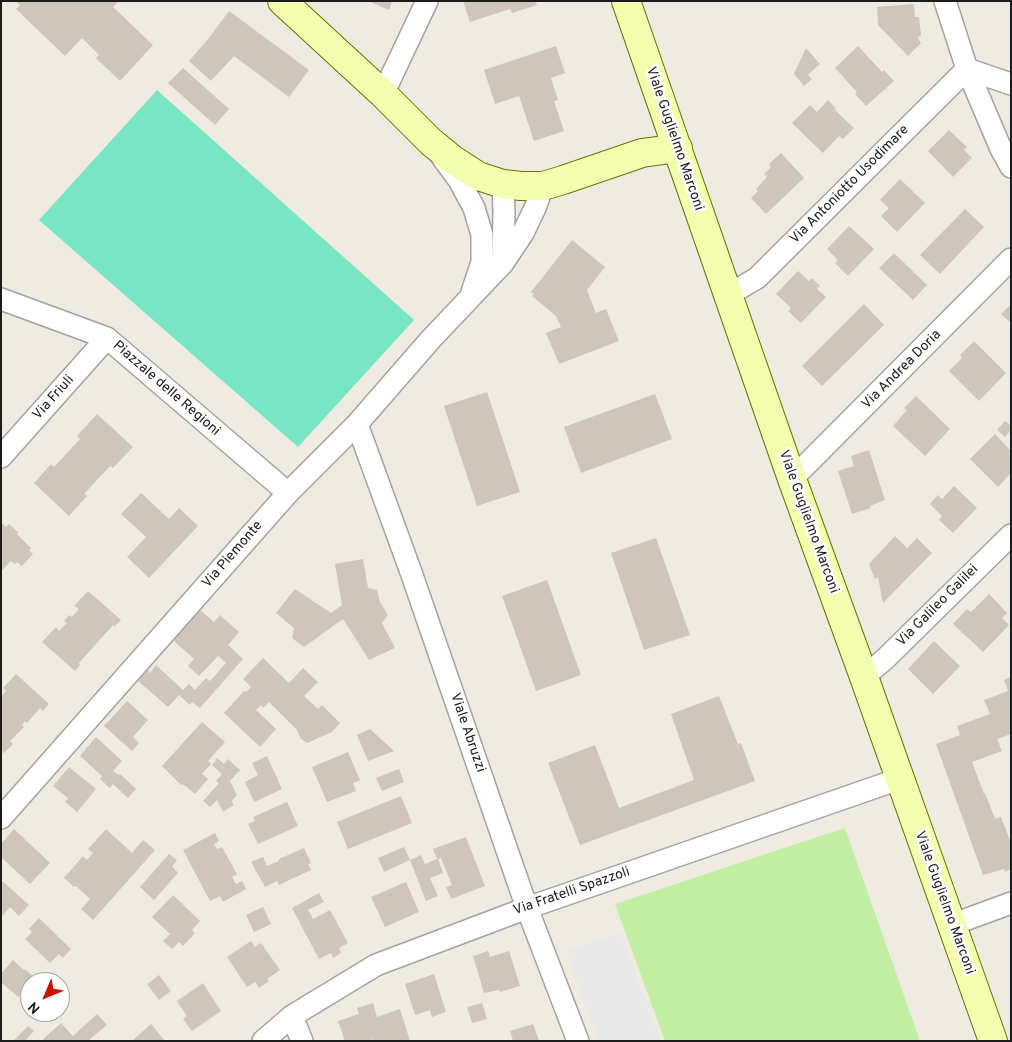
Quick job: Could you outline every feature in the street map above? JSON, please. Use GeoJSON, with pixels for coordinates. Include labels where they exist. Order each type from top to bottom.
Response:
{"type":"FeatureCollection","features":[{"type":"Feature","properties":{"kind":"main road"},"geometry":{"type":"LineString","coordinates":[[282,1],[384,94],[431,142],[478,176],[503,184],[521,186],[553,183],[642,153],[678,148]]}},
{"type":"Feature","properties":{"kind":"main road","name":"Viale Guglielmo Marconi"},"geometry":{"type":"LineString","coordinates":[[626,1],[792,479],[993,1041]]}},
{"type":"Feature","properties":{"kind":"street"},"geometry":{"type":"LineString","coordinates":[[384,94],[427,1]]}},
{"type":"Feature","properties":{"kind":"street"},"geometry":{"type":"LineString","coordinates":[[945,1],[967,68],[1000,149],[1011,166]]}},
{"type":"Feature","properties":{"kind":"street"},"geometry":{"type":"LineString","coordinates":[[967,68],[1011,84]]}},
{"type":"Feature","properties":{"kind":"street","name":"Via Antoniotto Usodimare"},"geometry":{"type":"LineString","coordinates":[[728,295],[757,278],[967,68]]}},
{"type":"Feature","properties":{"kind":"street"},"geometry":{"type":"LineString","coordinates":[[431,142],[458,180],[474,208],[482,235],[482,262],[471,297]]}},
{"type":"Feature","properties":{"kind":"street","name":"Via Piemonte"},"geometry":{"type":"LineString","coordinates":[[1,818],[288,493],[357,424],[431,339],[503,262],[523,233],[535,208],[553,183]]}},
{"type":"Feature","properties":{"kind":"street"},"geometry":{"type":"LineString","coordinates":[[503,184],[503,262]]}},
{"type":"Feature","properties":{"kind":"street","name":"Via Andrea Doria"},"geometry":{"type":"LineString","coordinates":[[792,479],[1011,259]]}},
{"type":"Feature","properties":{"kind":"street","name":"Piazzale delle Regioni"},"geometry":{"type":"LineString","coordinates":[[1,299],[107,338],[288,493]]}},
{"type":"Feature","properties":{"kind":"street","name":"Via Friuli"},"geometry":{"type":"LineString","coordinates":[[1,457],[107,338]]}},
{"type":"Feature","properties":{"kind":"street","name":"Viale Abruzzi"},"geometry":{"type":"LineString","coordinates":[[357,424],[412,575],[527,908],[578,1041]]}},
{"type":"Feature","properties":{"kind":"street","name":"Via Galileo Galilei"},"geometry":{"type":"LineString","coordinates":[[864,677],[885,659],[1011,534]]}},
{"type":"Feature","properties":{"kind":"street","name":"Via Fratelli Spazzoli"},"geometry":{"type":"LineString","coordinates":[[263,1041],[292,1016],[376,965],[527,908],[899,779]]}},
{"type":"Feature","properties":{"kind":"street"},"geometry":{"type":"LineString","coordinates":[[951,924],[1011,903]]}},
{"type":"Feature","properties":{"kind":"street"},"geometry":{"type":"LineString","coordinates":[[292,1016],[302,1041]]}},
{"type":"Feature","properties":{"kind":"green space"},"geometry":{"type":"Polygon","coordinates":[[[157,90],[414,320],[298,447],[39,220],[157,90]]]}},
{"type":"Feature","properties":{"kind":"green space"},"geometry":{"type":"Polygon","coordinates":[[[845,828],[920,1041],[665,1041],[615,904],[845,828]]]}},
{"type":"Feature","properties":{"kind":"shaded area"},"geometry":{"type":"Polygon","coordinates":[[[621,932],[660,1041],[598,1041],[566,951],[621,932]]]}},
{"type":"Feature","properties":{"kind":"building"},"geometry":{"type":"Polygon","coordinates":[[[15,1],[119,1],[113,7],[153,45],[120,81],[96,58],[99,55],[82,38],[65,56],[16,9],[20,5],[15,1]]]}},
{"type":"Feature","properties":{"kind":"building"},"geometry":{"type":"Polygon","coordinates":[[[368,1],[392,1],[389,10],[368,1]]]}},
{"type":"Feature","properties":{"kind":"building"},"geometry":{"type":"Polygon","coordinates":[[[463,1],[535,1],[537,5],[512,13],[510,9],[470,22],[463,1]]]}},
{"type":"Feature","properties":{"kind":"building"},"geometry":{"type":"Polygon","coordinates":[[[914,4],[915,17],[919,17],[921,35],[918,38],[921,43],[908,56],[878,25],[877,7],[914,4]]]}},
{"type":"Feature","properties":{"kind":"building"},"geometry":{"type":"Polygon","coordinates":[[[229,11],[309,70],[289,97],[234,56],[211,81],[189,61],[229,11]]]}},
{"type":"Feature","properties":{"kind":"building"},"geometry":{"type":"Polygon","coordinates":[[[556,46],[565,73],[551,78],[558,100],[554,101],[564,131],[534,141],[519,96],[495,104],[484,70],[556,46]]]}},
{"type":"Feature","properties":{"kind":"building"},"geometry":{"type":"Polygon","coordinates":[[[858,46],[882,72],[884,70],[894,81],[866,106],[855,94],[857,92],[835,68],[858,46]]]}},
{"type":"Feature","properties":{"kind":"building"},"geometry":{"type":"Polygon","coordinates":[[[806,48],[820,64],[808,75],[812,79],[804,86],[794,74],[806,48]]]}},
{"type":"Feature","properties":{"kind":"building"},"geometry":{"type":"Polygon","coordinates":[[[183,68],[229,109],[215,125],[168,83],[183,68]]]}},
{"type":"Feature","properties":{"kind":"building"},"geometry":{"type":"Polygon","coordinates":[[[828,100],[835,110],[854,128],[843,139],[839,136],[823,153],[792,123],[810,105],[817,112],[828,100]]]}},
{"type":"Feature","properties":{"kind":"building"},"geometry":{"type":"Polygon","coordinates":[[[949,130],[967,147],[964,150],[972,158],[953,177],[928,151],[949,130]]]}},
{"type":"Feature","properties":{"kind":"building"},"geometry":{"type":"Polygon","coordinates":[[[781,153],[804,178],[766,214],[751,198],[767,177],[764,174],[771,167],[769,164],[781,153]]]}},
{"type":"Feature","properties":{"kind":"building"},"geometry":{"type":"Polygon","coordinates":[[[900,179],[925,203],[897,232],[881,216],[889,208],[880,200],[900,179]]]}},
{"type":"Feature","properties":{"kind":"building"},"geometry":{"type":"Polygon","coordinates":[[[965,209],[984,227],[940,274],[920,255],[965,209]]]}},
{"type":"Feature","properties":{"kind":"building"},"geometry":{"type":"Polygon","coordinates":[[[849,226],[874,249],[848,276],[835,263],[838,260],[827,249],[849,226]]]}},
{"type":"Feature","properties":{"kind":"building"},"geometry":{"type":"Polygon","coordinates":[[[572,240],[605,267],[587,290],[596,313],[606,309],[619,341],[559,364],[546,333],[561,327],[556,316],[532,296],[534,294],[531,292],[572,240]]]}},
{"type":"Feature","properties":{"kind":"building"},"geometry":{"type":"Polygon","coordinates":[[[894,253],[927,285],[913,300],[879,268],[894,253]]]}},
{"type":"Feature","properties":{"kind":"building"},"geometry":{"type":"Polygon","coordinates":[[[798,271],[809,281],[812,278],[820,286],[817,289],[826,297],[801,323],[788,311],[791,308],[776,294],[798,271]]]}},
{"type":"Feature","properties":{"kind":"building"},"geometry":{"type":"Polygon","coordinates":[[[864,304],[884,325],[822,386],[802,366],[864,304]]]}},
{"type":"Feature","properties":{"kind":"building"},"geometry":{"type":"Polygon","coordinates":[[[1011,304],[1011,323],[1001,314],[1011,304]]]}},
{"type":"Feature","properties":{"kind":"building"},"geometry":{"type":"Polygon","coordinates":[[[974,341],[1006,373],[979,401],[949,371],[962,358],[960,355],[974,341]]]}},
{"type":"Feature","properties":{"kind":"building"},"geometry":{"type":"Polygon","coordinates":[[[487,392],[520,492],[477,506],[444,406],[487,392]]]}},
{"type":"Feature","properties":{"kind":"building"},"geometry":{"type":"Polygon","coordinates":[[[655,394],[672,439],[581,473],[564,427],[655,394]]]}},
{"type":"Feature","properties":{"kind":"building"},"geometry":{"type":"Polygon","coordinates":[[[916,396],[950,429],[925,456],[893,426],[907,410],[904,408],[916,396]]]}},
{"type":"Feature","properties":{"kind":"building"},"geometry":{"type":"Polygon","coordinates":[[[97,414],[133,447],[113,468],[110,466],[84,494],[87,496],[69,516],[34,483],[51,464],[54,467],[80,439],[77,436],[97,414]]]}},
{"type":"Feature","properties":{"kind":"building"},"geometry":{"type":"Polygon","coordinates":[[[1005,421],[1011,426],[1011,430],[1005,437],[997,430],[1005,421]]]}},
{"type":"Feature","properties":{"kind":"building"},"geometry":{"type":"Polygon","coordinates":[[[995,434],[1011,451],[1011,473],[998,487],[970,459],[995,434]]]}},
{"type":"Feature","properties":{"kind":"building"},"geometry":{"type":"Polygon","coordinates":[[[869,450],[885,500],[870,506],[871,508],[852,514],[838,471],[854,466],[851,456],[869,450]]]}},
{"type":"Feature","properties":{"kind":"building"},"geometry":{"type":"Polygon","coordinates":[[[954,486],[977,508],[953,533],[939,520],[942,516],[930,504],[938,495],[942,499],[954,486]]]}},
{"type":"Feature","properties":{"kind":"building"},"geometry":{"type":"Polygon","coordinates":[[[141,493],[169,519],[179,508],[198,526],[149,578],[127,557],[146,537],[121,514],[141,493]]]}},
{"type":"Feature","properties":{"kind":"building"},"geometry":{"type":"Polygon","coordinates":[[[1,522],[6,527],[9,524],[18,532],[17,534],[31,548],[29,550],[33,554],[22,566],[17,562],[15,564],[11,561],[1,571],[1,522]]]}},
{"type":"Feature","properties":{"kind":"building"},"geometry":{"type":"Polygon","coordinates":[[[895,536],[907,548],[917,538],[932,553],[883,603],[878,577],[875,579],[869,564],[895,536]]]}},
{"type":"Feature","properties":{"kind":"building"},"geometry":{"type":"Polygon","coordinates":[[[656,538],[690,635],[644,650],[611,553],[656,538]]]}},
{"type":"Feature","properties":{"kind":"building"},"geometry":{"type":"Polygon","coordinates":[[[363,559],[368,588],[377,590],[380,602],[388,615],[382,623],[395,648],[369,660],[343,619],[304,647],[292,638],[294,628],[276,613],[295,589],[331,613],[342,605],[335,564],[363,559]]]}},
{"type":"Feature","properties":{"kind":"building"},"geometry":{"type":"Polygon","coordinates":[[[547,580],[581,675],[536,691],[502,596],[547,580]]]}},
{"type":"Feature","properties":{"kind":"building"},"geometry":{"type":"Polygon","coordinates":[[[88,591],[121,620],[114,627],[113,625],[79,663],[80,665],[75,671],[42,642],[56,627],[59,631],[67,623],[64,621],[69,615],[72,617],[79,609],[74,606],[88,591]]]}},
{"type":"Feature","properties":{"kind":"building"},"geometry":{"type":"Polygon","coordinates":[[[989,594],[1007,613],[1002,618],[1009,625],[983,652],[953,624],[967,609],[971,612],[989,594]]]}},
{"type":"Feature","properties":{"kind":"building"},"geometry":{"type":"Polygon","coordinates":[[[200,610],[214,622],[220,615],[239,632],[228,645],[243,659],[200,708],[192,702],[190,705],[179,695],[168,707],[138,681],[148,670],[150,673],[156,665],[183,690],[189,684],[195,690],[206,678],[210,681],[226,663],[218,656],[199,676],[188,666],[194,659],[173,640],[200,610]]]}},
{"type":"Feature","properties":{"kind":"building"},"geometry":{"type":"Polygon","coordinates":[[[934,641],[960,666],[933,694],[908,669],[934,641]]]}},
{"type":"Feature","properties":{"kind":"building"},"geometry":{"type":"Polygon","coordinates":[[[263,658],[289,683],[303,668],[318,682],[304,696],[318,709],[322,705],[340,723],[332,732],[307,743],[301,739],[297,730],[269,702],[263,708],[261,705],[256,710],[276,729],[260,747],[224,713],[244,691],[246,692],[251,687],[243,679],[263,658]]]}},
{"type":"Feature","properties":{"kind":"building"},"geometry":{"type":"Polygon","coordinates":[[[16,674],[49,704],[43,711],[40,708],[27,723],[25,721],[22,725],[24,727],[10,741],[13,744],[4,753],[1,750],[1,697],[6,691],[3,688],[16,674]]]}},
{"type":"Feature","properties":{"kind":"building"},"geometry":{"type":"Polygon","coordinates":[[[1011,677],[1011,734],[997,739],[1002,751],[972,762],[995,819],[1001,817],[1011,843],[1011,869],[1005,872],[1004,869],[983,875],[936,744],[960,735],[957,726],[990,714],[984,700],[1008,691],[1004,680],[1011,677]]]}},
{"type":"Feature","properties":{"kind":"building"},"geometry":{"type":"Polygon","coordinates":[[[719,696],[738,744],[741,743],[755,781],[580,845],[548,763],[595,745],[619,808],[694,780],[671,714],[719,696]]]}},
{"type":"Feature","properties":{"kind":"building"},"geometry":{"type":"Polygon","coordinates":[[[127,701],[148,720],[133,737],[139,743],[132,751],[104,726],[127,701]]]}},
{"type":"Feature","properties":{"kind":"building"},"geometry":{"type":"Polygon","coordinates":[[[202,722],[225,742],[208,761],[211,764],[202,774],[208,779],[195,794],[183,784],[181,785],[162,766],[202,722]]]}},
{"type":"Feature","properties":{"kind":"building"},"geometry":{"type":"Polygon","coordinates":[[[370,729],[394,751],[368,761],[357,735],[370,729]]]}},
{"type":"Feature","properties":{"kind":"building"},"geometry":{"type":"Polygon","coordinates":[[[96,737],[122,761],[113,771],[120,774],[136,789],[128,798],[113,784],[110,788],[100,779],[102,776],[80,756],[96,737]]]}},
{"type":"Feature","properties":{"kind":"building"},"geometry":{"type":"Polygon","coordinates":[[[348,752],[360,780],[353,783],[356,791],[327,802],[312,767],[348,752]]]}},
{"type":"Feature","properties":{"kind":"building"},"geometry":{"type":"Polygon","coordinates":[[[267,756],[282,789],[254,802],[245,782],[258,775],[252,763],[267,756]]]}},
{"type":"Feature","properties":{"kind":"building"},"geometry":{"type":"Polygon","coordinates":[[[217,758],[224,764],[228,759],[240,770],[230,781],[237,795],[232,801],[234,805],[223,812],[217,800],[210,807],[203,801],[219,783],[216,781],[222,774],[212,765],[217,758]]]}},
{"type":"Feature","properties":{"kind":"building"},"geometry":{"type":"Polygon","coordinates":[[[69,767],[96,789],[77,812],[65,802],[68,798],[53,786],[69,767]]]}},
{"type":"Feature","properties":{"kind":"building"},"geometry":{"type":"Polygon","coordinates":[[[399,769],[404,782],[382,791],[376,778],[399,769]]]}},
{"type":"Feature","properties":{"kind":"building"},"geometry":{"type":"Polygon","coordinates":[[[401,796],[412,823],[348,849],[337,822],[401,796]]]}},
{"type":"Feature","properties":{"kind":"building"},"geometry":{"type":"Polygon","coordinates":[[[287,802],[298,826],[258,844],[248,824],[255,821],[253,817],[287,802]]]}},
{"type":"Feature","properties":{"kind":"building"},"geometry":{"type":"Polygon","coordinates":[[[14,829],[50,863],[30,884],[1,857],[1,844],[14,829]]]}},
{"type":"Feature","properties":{"kind":"building"},"geometry":{"type":"Polygon","coordinates":[[[106,829],[132,853],[143,840],[155,850],[93,920],[81,909],[90,899],[64,878],[83,856],[87,860],[93,853],[88,849],[106,829]]]}},
{"type":"Feature","properties":{"kind":"building"},"geometry":{"type":"Polygon","coordinates":[[[215,833],[219,841],[214,844],[217,849],[222,847],[237,874],[232,877],[236,884],[242,881],[246,889],[223,902],[220,896],[210,901],[183,850],[215,833]]]}},
{"type":"Feature","properties":{"kind":"building"},"geometry":{"type":"Polygon","coordinates":[[[466,837],[485,886],[451,899],[446,887],[452,885],[441,858],[438,859],[443,873],[430,878],[438,896],[426,901],[410,860],[421,855],[425,864],[437,859],[433,849],[466,837]]]}},
{"type":"Feature","properties":{"kind":"building"},"geometry":{"type":"Polygon","coordinates":[[[404,847],[410,860],[384,872],[378,858],[404,847]]]}},
{"type":"Feature","properties":{"kind":"building"},"geometry":{"type":"Polygon","coordinates":[[[304,848],[311,863],[308,864],[311,870],[279,885],[277,881],[265,887],[251,862],[263,857],[267,866],[304,848]]]}},
{"type":"Feature","properties":{"kind":"building"},"geometry":{"type":"Polygon","coordinates":[[[169,854],[177,860],[172,866],[178,873],[154,900],[140,887],[169,854]]]}},
{"type":"Feature","properties":{"kind":"building"},"geometry":{"type":"Polygon","coordinates":[[[1,880],[29,905],[19,916],[10,907],[1,917],[1,880]]]}},
{"type":"Feature","properties":{"kind":"building"},"geometry":{"type":"Polygon","coordinates":[[[406,882],[419,912],[385,927],[371,897],[406,882]]]}},
{"type":"Feature","properties":{"kind":"building"},"geometry":{"type":"Polygon","coordinates":[[[319,893],[324,902],[308,910],[313,919],[330,910],[348,943],[339,948],[341,953],[333,958],[331,953],[319,959],[292,908],[319,893]]]}},
{"type":"Feature","properties":{"kind":"building"},"geometry":{"type":"Polygon","coordinates":[[[173,895],[200,921],[192,930],[195,933],[183,946],[179,942],[172,949],[163,941],[170,934],[152,917],[173,895]]]}},
{"type":"Feature","properties":{"kind":"building"},"geometry":{"type":"Polygon","coordinates":[[[263,907],[271,924],[254,932],[246,915],[263,907]]]}},
{"type":"Feature","properties":{"kind":"building"},"geometry":{"type":"Polygon","coordinates":[[[39,918],[71,949],[63,958],[59,954],[50,963],[25,939],[32,932],[29,929],[39,918]]]}},
{"type":"Feature","properties":{"kind":"building"},"geometry":{"type":"Polygon","coordinates":[[[251,941],[255,947],[261,943],[280,970],[267,979],[269,981],[259,988],[255,982],[247,987],[227,957],[251,941]]]}},
{"type":"Feature","properties":{"kind":"building"},"geometry":{"type":"Polygon","coordinates":[[[488,951],[490,957],[509,951],[520,986],[500,992],[499,990],[484,993],[473,956],[488,951]]]}},
{"type":"Feature","properties":{"kind":"building"},"geometry":{"type":"Polygon","coordinates":[[[13,960],[28,972],[20,972],[20,995],[18,997],[1,982],[1,974],[13,960]]]}},
{"type":"Feature","properties":{"kind":"building"},"geometry":{"type":"Polygon","coordinates":[[[434,974],[446,1012],[432,1017],[430,1010],[415,1015],[405,984],[434,974]]]}},
{"type":"Feature","properties":{"kind":"building"},"geometry":{"type":"Polygon","coordinates":[[[159,975],[171,991],[159,1000],[147,984],[159,975]]]}},
{"type":"Feature","properties":{"kind":"building"},"geometry":{"type":"Polygon","coordinates":[[[203,983],[221,1011],[192,1031],[183,1019],[187,1016],[177,1001],[203,983]]]}},
{"type":"Feature","properties":{"kind":"building"},"geometry":{"type":"Polygon","coordinates":[[[373,1003],[377,1017],[400,1009],[410,1041],[374,1041],[373,1039],[370,1041],[345,1041],[338,1021],[359,1014],[357,1008],[373,1003]]]}},
{"type":"Feature","properties":{"kind":"building"},"geometry":{"type":"Polygon","coordinates":[[[482,1003],[487,1019],[472,1023],[467,1007],[482,1003]]]}},
{"type":"Feature","properties":{"kind":"building"},"geometry":{"type":"Polygon","coordinates":[[[97,1014],[107,1025],[90,1039],[92,1041],[44,1041],[43,1039],[61,1023],[73,1036],[97,1014]]]}},
{"type":"Feature","properties":{"kind":"building"},"geometry":{"type":"Polygon","coordinates":[[[151,1024],[165,1041],[132,1041],[151,1024]]]}},
{"type":"Feature","properties":{"kind":"building"},"geometry":{"type":"Polygon","coordinates":[[[533,1024],[539,1041],[513,1041],[510,1031],[533,1024]]]}},
{"type":"Feature","properties":{"kind":"building"},"geometry":{"type":"Polygon","coordinates":[[[28,1026],[34,1031],[25,1041],[13,1041],[28,1026]]]}}]}
